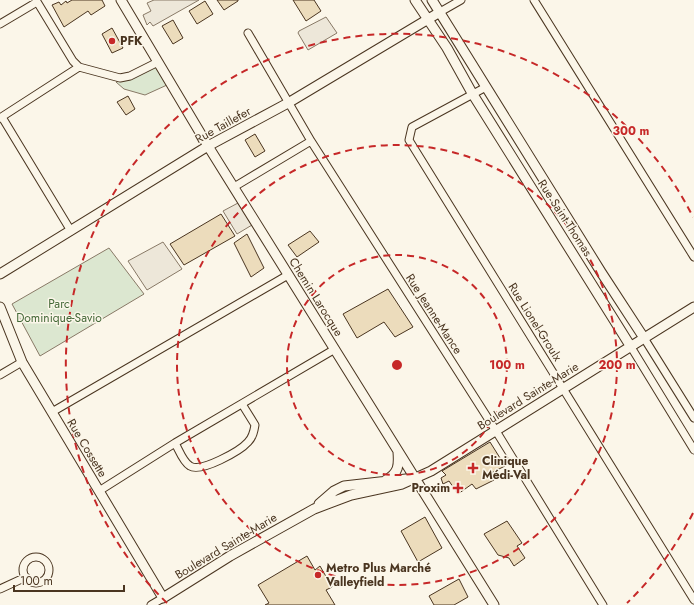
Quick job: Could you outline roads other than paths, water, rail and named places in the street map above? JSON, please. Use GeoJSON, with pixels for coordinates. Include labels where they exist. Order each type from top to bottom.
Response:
{"type":"FeatureCollection","features":[{"type":"Feature","properties":{"kind":"street","name":"Chemin Larocque"},"geometry":{"type":"LineString","coordinates":[[121,0],[208,146],[494,605]]}},
{"type":"Feature","properties":{"kind":"street","name":"Rue Saint-Thomas"},"geometry":{"type":"LineString","coordinates":[[415,0],[447,48],[472,93],[631,346],[694,450]]}},
{"type":"Feature","properties":{"kind":"street","name":"Rue Saint-Thomas"},"geometry":{"type":"LineString","coordinates":[[432,0],[694,418]]}},
{"type":"Feature","properties":{"kind":"street","name":"Rue Taillefer"},"geometry":{"type":"LineString","coordinates":[[0,274],[208,146],[288,103],[461,0]]}},
{"type":"Feature","properties":{"kind":"street"},"geometry":{"type":"LineString","coordinates":[[534,0],[694,257]]}},
{"type":"Feature","properties":{"kind":"street"},"geometry":{"type":"LineString","coordinates":[[0,24],[37,1],[73,61],[79,67],[120,78],[130,76],[158,62]]}},
{"type":"Feature","properties":{"kind":"street","name":"Rue Jeanne-Mance"},"geometry":{"type":"LineString","coordinates":[[248,33],[311,141],[496,431],[603,605]]}},
{"type":"Feature","properties":{"kind":"street"},"geometry":{"type":"LineString","coordinates":[[71,231],[1,118],[79,67]]}},
{"type":"Feature","properties":{"kind":"street","name":"Rue Lionel-Groulx"},"geometry":{"type":"LineString","coordinates":[[486,87],[472,93],[412,127],[409,140],[694,600]]}},
{"type":"Feature","properties":{"kind":"street"},"geometry":{"type":"LineString","coordinates":[[234,187],[311,141]]}},
{"type":"Feature","properties":{"kind":"street"},"geometry":{"type":"LineString","coordinates":[[52,412],[288,275]]}},
{"type":"Feature","properties":{"kind":"street","name":"Rue Cossette"},"geometry":{"type":"LineString","coordinates":[[0,307],[22,362],[163,598]]}},
{"type":"Feature","properties":{"kind":"street","name":"Boulevard Sainte-Marie"},"geometry":{"type":"LineString","coordinates":[[151,605],[230,556],[314,509],[351,495],[402,484],[431,472],[694,307]]}},
{"type":"Feature","properties":{"kind":"street"},"geometry":{"type":"LineString","coordinates":[[99,491],[175,443],[335,349]]}},
{"type":"Feature","properties":{"kind":"street"},"geometry":{"type":"LineString","coordinates":[[0,375],[22,362]]}},
{"type":"Feature","properties":{"kind":"street"},"geometry":{"type":"LineString","coordinates":[[175,443],[186,463],[191,467],[202,468],[211,464],[248,442],[253,435],[255,425],[242,404]]}},
{"type":"Feature","properties":{"kind":"street"},"geometry":{"type":"LineString","coordinates":[[384,481],[394,475],[398,468],[398,450]]}},
{"type":"Feature","properties":{"kind":"street","name":"Boulevard Sainte-Marie"},"geometry":{"type":"LineString","coordinates":[[314,509],[334,491],[344,486],[415,479]]}},
{"type":"Feature","properties":{"kind":"street"},"geometry":{"type":"LineString","coordinates":[[0,589],[26,577]]}},
{"type":"Feature","properties":{"kind":"place","name":"PFK"},"geometry":{"type":"Point","coordinates":[112,41]}},
{"type":"Feature","properties":{"kind":"place","name":"Clinique Médi-Val"},"geometry":{"type":"Point","coordinates":[473,468]}},
{"type":"Feature","properties":{"kind":"place","name":"Proxim"},"geometry":{"type":"Point","coordinates":[458,488]}},
{"type":"Feature","properties":{"kind":"place","name":"Metro Plus Marché Valleyfield"},"geometry":{"type":"Point","coordinates":[318,575]}},
{"type":"Feature","properties":{"kind":"park label","name":"Parc Dominique-Savio"},"geometry":{"type":"Point","coordinates":[59,311]}}]}
